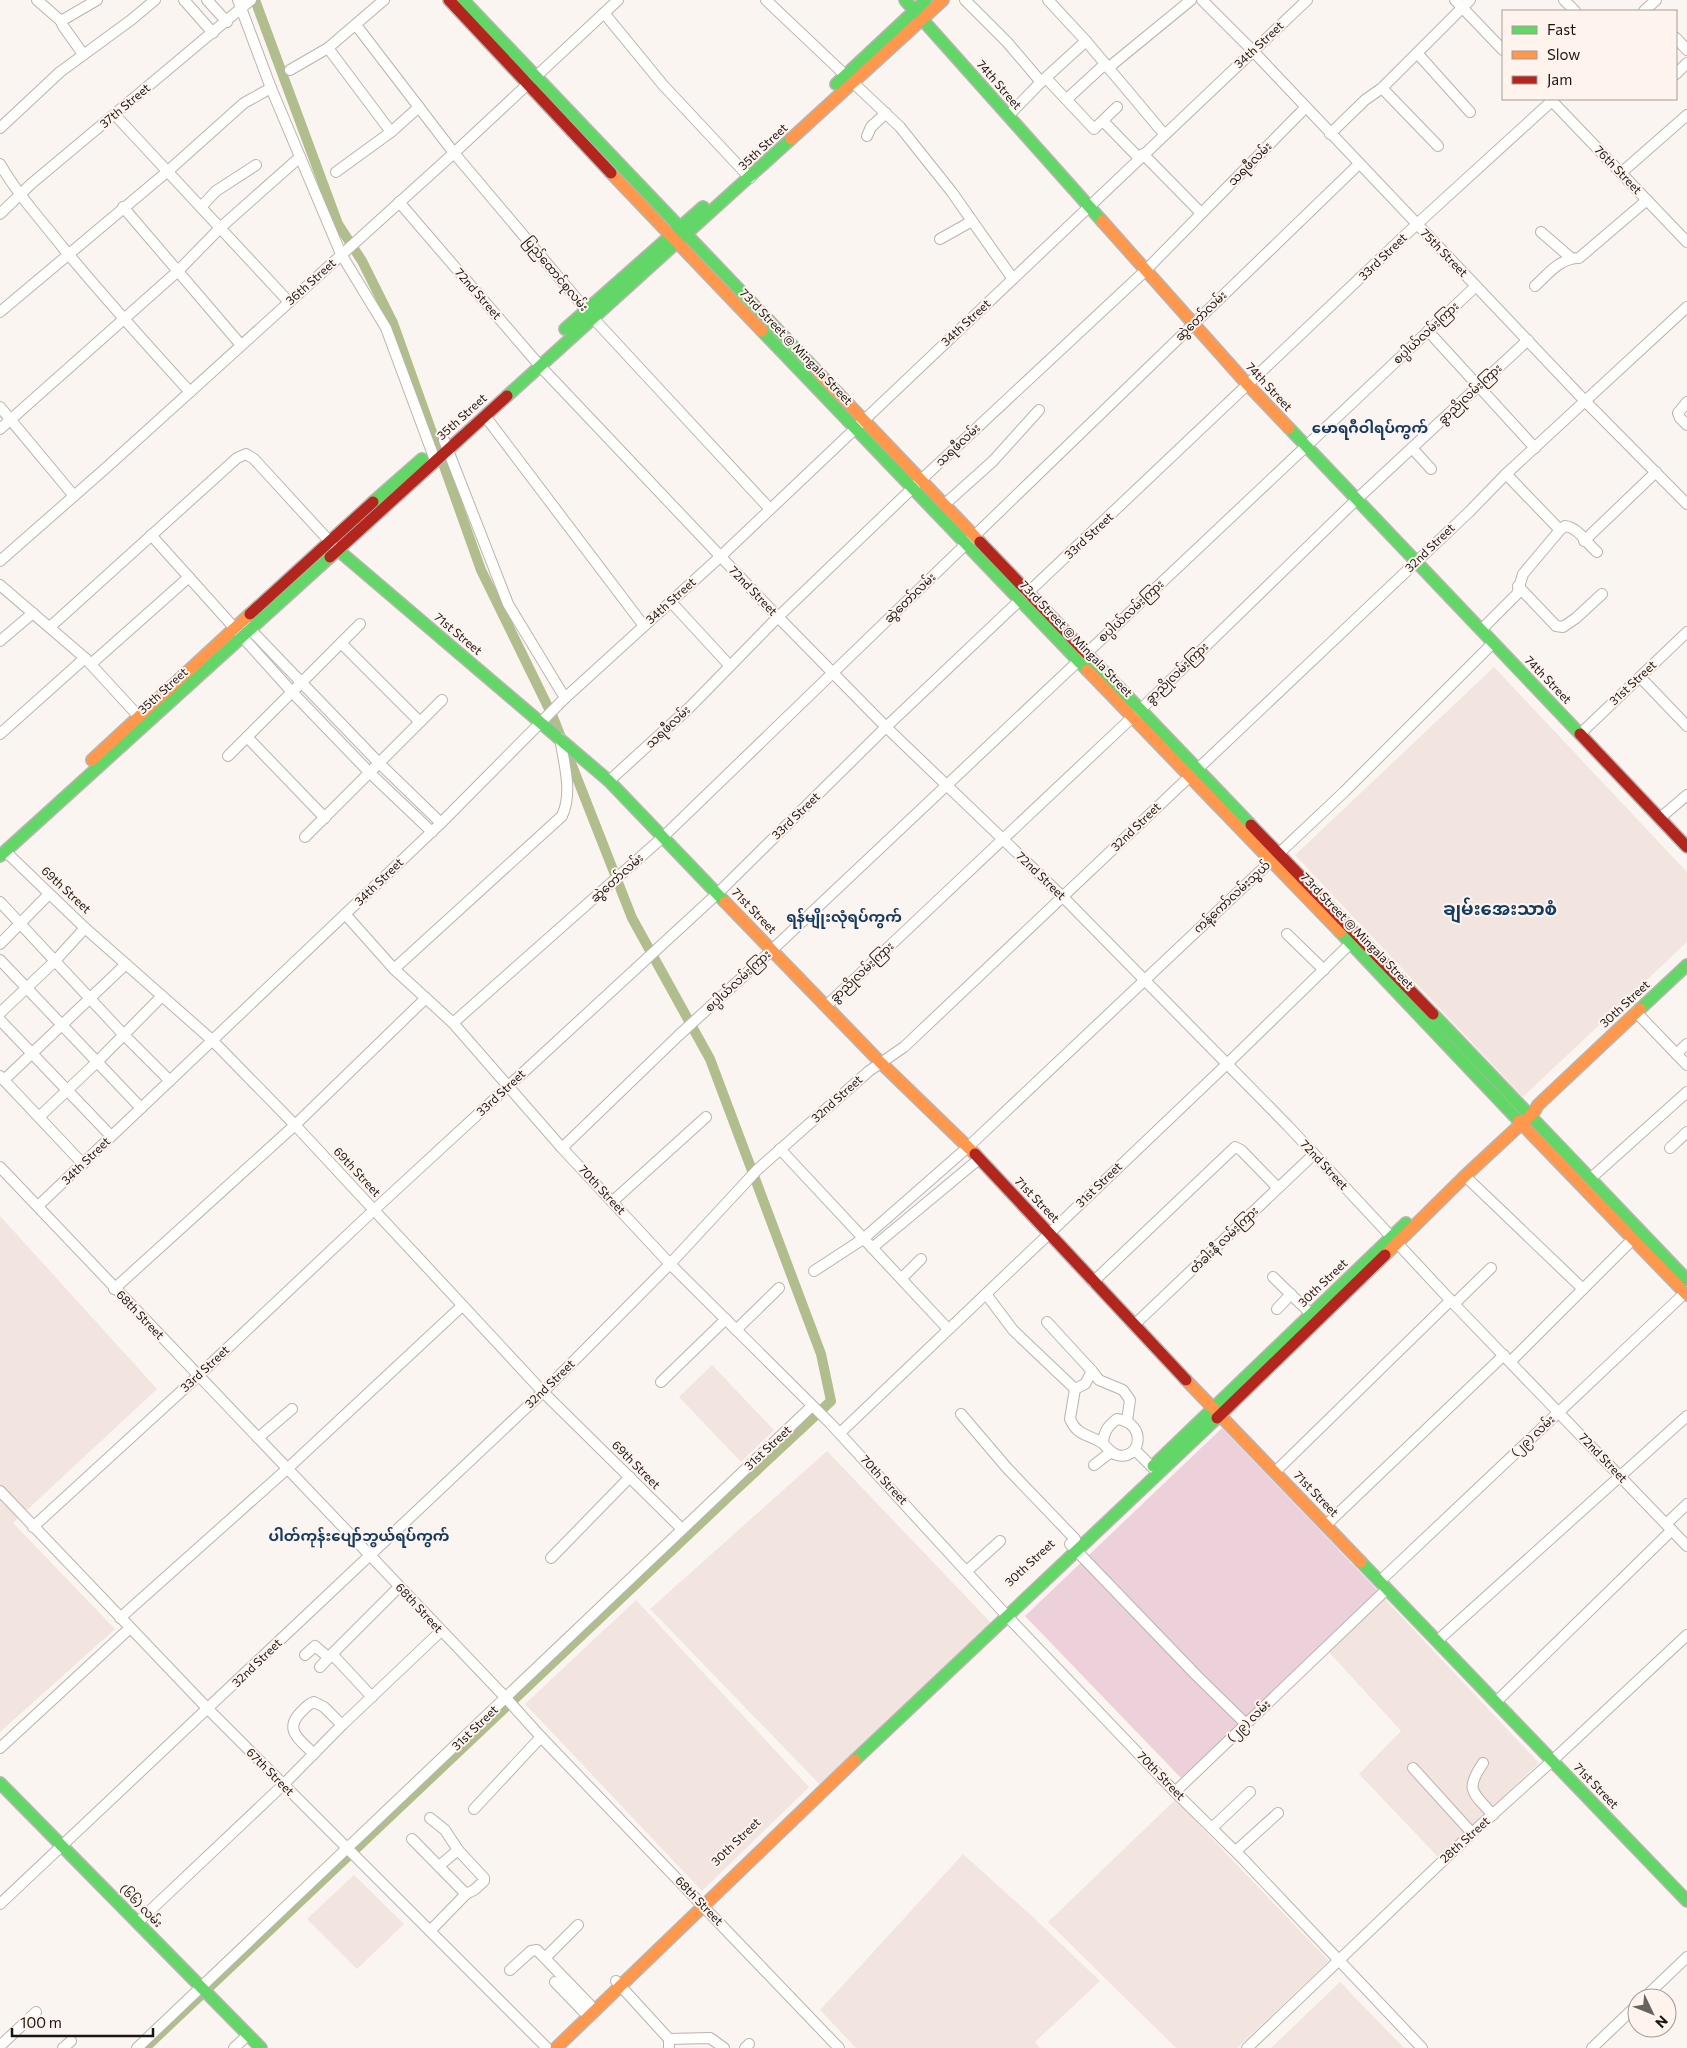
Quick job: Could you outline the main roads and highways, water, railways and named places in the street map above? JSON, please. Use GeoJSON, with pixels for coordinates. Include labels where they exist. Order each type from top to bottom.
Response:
{"type":"FeatureCollection","features":[{"type":"Feature","properties":{"kind":"main road","name":"73rd Street @ Mingala Street"},"geometry":{"type":"LineString","coordinates":[[448,0],[683,232],[922,479],[945,504],[970,539]]}},
{"type":"Feature","properties":{"kind":"main road","name":"73rd Street @ Mingala Street"},"geometry":{"type":"LineString","coordinates":[[463,0],[532,81],[674,240],[912,488],[970,539],[1083,656],[1141,709],[1198,768],[1274,857]]}},
{"type":"Feature","properties":{"kind":"main road","name":"74th Street"},"geometry":{"type":"LineString","coordinates":[[905,0],[1248,385],[1687,847]]}},
{"type":"Feature","properties":{"kind":"main road","name":"35th Street"},"geometry":{"type":"LineString","coordinates":[[919,15],[926,0]]}},
{"type":"Feature","properties":{"kind":"main road","name":"35th Street"},"geometry":{"type":"LineString","coordinates":[[1,849],[142,720],[247,633],[338,550],[388,496],[589,314],[683,232],[919,15],[943,0]]}},
{"type":"Feature","properties":{"kind":"main road","name":"35th Street"},"geometry":{"type":"LineString","coordinates":[[439,450],[485,416],[537,362]]}},
{"type":"Feature","properties":{"kind":"main road","name":"35th Street"},"geometry":{"type":"LineString","coordinates":[[142,720],[238,623],[328,541],[388,496]]}},
{"type":"Feature","properties":{"kind":"main road","name":"71st Street"},"geometry":{"type":"LineString","coordinates":[[338,550],[544,719],[561,739],[609,781],[881,1063],[968,1147],[1050,1233],[1092,1282],[1687,1901]]}},
{"type":"Feature","properties":{"kind":"main road","name":"73rd Street @ Mingala Street"},"geometry":{"type":"LineString","coordinates":[[1083,656],[1132,717],[1189,777],[1274,857],[1354,940],[1427,1006],[1523,1118],[1632,1240],[1686,1293]]}},
{"type":"Feature","properties":{"kind":"main road","name":"30th Street"},"geometry":{"type":"LineString","coordinates":[[556,2048],[747,1857],[1074,1544],[1155,1470],[1523,1118],[1687,965]]}},
{"type":"Feature","properties":{"kind":"main road","name":"73rd Street @ Mingala Street"},"geometry":{"type":"LineString","coordinates":[[1523,1118],[1590,1179],[1687,1280]]}},
{"type":"Feature","properties":{"kind":"main road","name":"30th Street"},"geometry":{"type":"LineString","coordinates":[[1216,1412],[1311,1314],[1465,1176],[1523,1118]]}},
{"type":"Feature","properties":{"kind":"main road","name":"(၆၆) လမ်း"},"geometry":{"type":"LineString","coordinates":[[0,1783],[261,2048]]}},
{"type":"Feature","properties":{"kind":"main road","name":"30th Street"},"geometry":{"type":"LineString","coordinates":[[547,2048],[587,2008],[618,1984]]}},
{"type":"Feature","properties":{"kind":"waterway"},"geometry":{"type":"LineString","coordinates":[[145,2048],[831,1401],[821,1354],[710,1059],[632,918],[553,717],[481,570],[393,323],[362,261],[338,224],[255,0]]}},
{"type":"Feature","properties":{"kind":"district","name":"မောရဂီဝါရပ်ကွက်"},"geometry":{"type":"Point","coordinates":[1370,428]}},
{"type":"Feature","properties":{"kind":"district","name":"ချမ်းအေးသာစံ"},"geometry":{"type":"Point","coordinates":[1500,909]}},
{"type":"Feature","properties":{"kind":"district","name":"ရန်မျိုးလုံရပ်ကွက်"},"geometry":{"type":"Point","coordinates":[844,917]}},
{"type":"Feature","properties":{"kind":"district","name":"ပါတ်ကုန်းပျော်ဘွယ်ရပ်ကွက်"},"geometry":{"type":"Point","coordinates":[359,1536]}}]}
